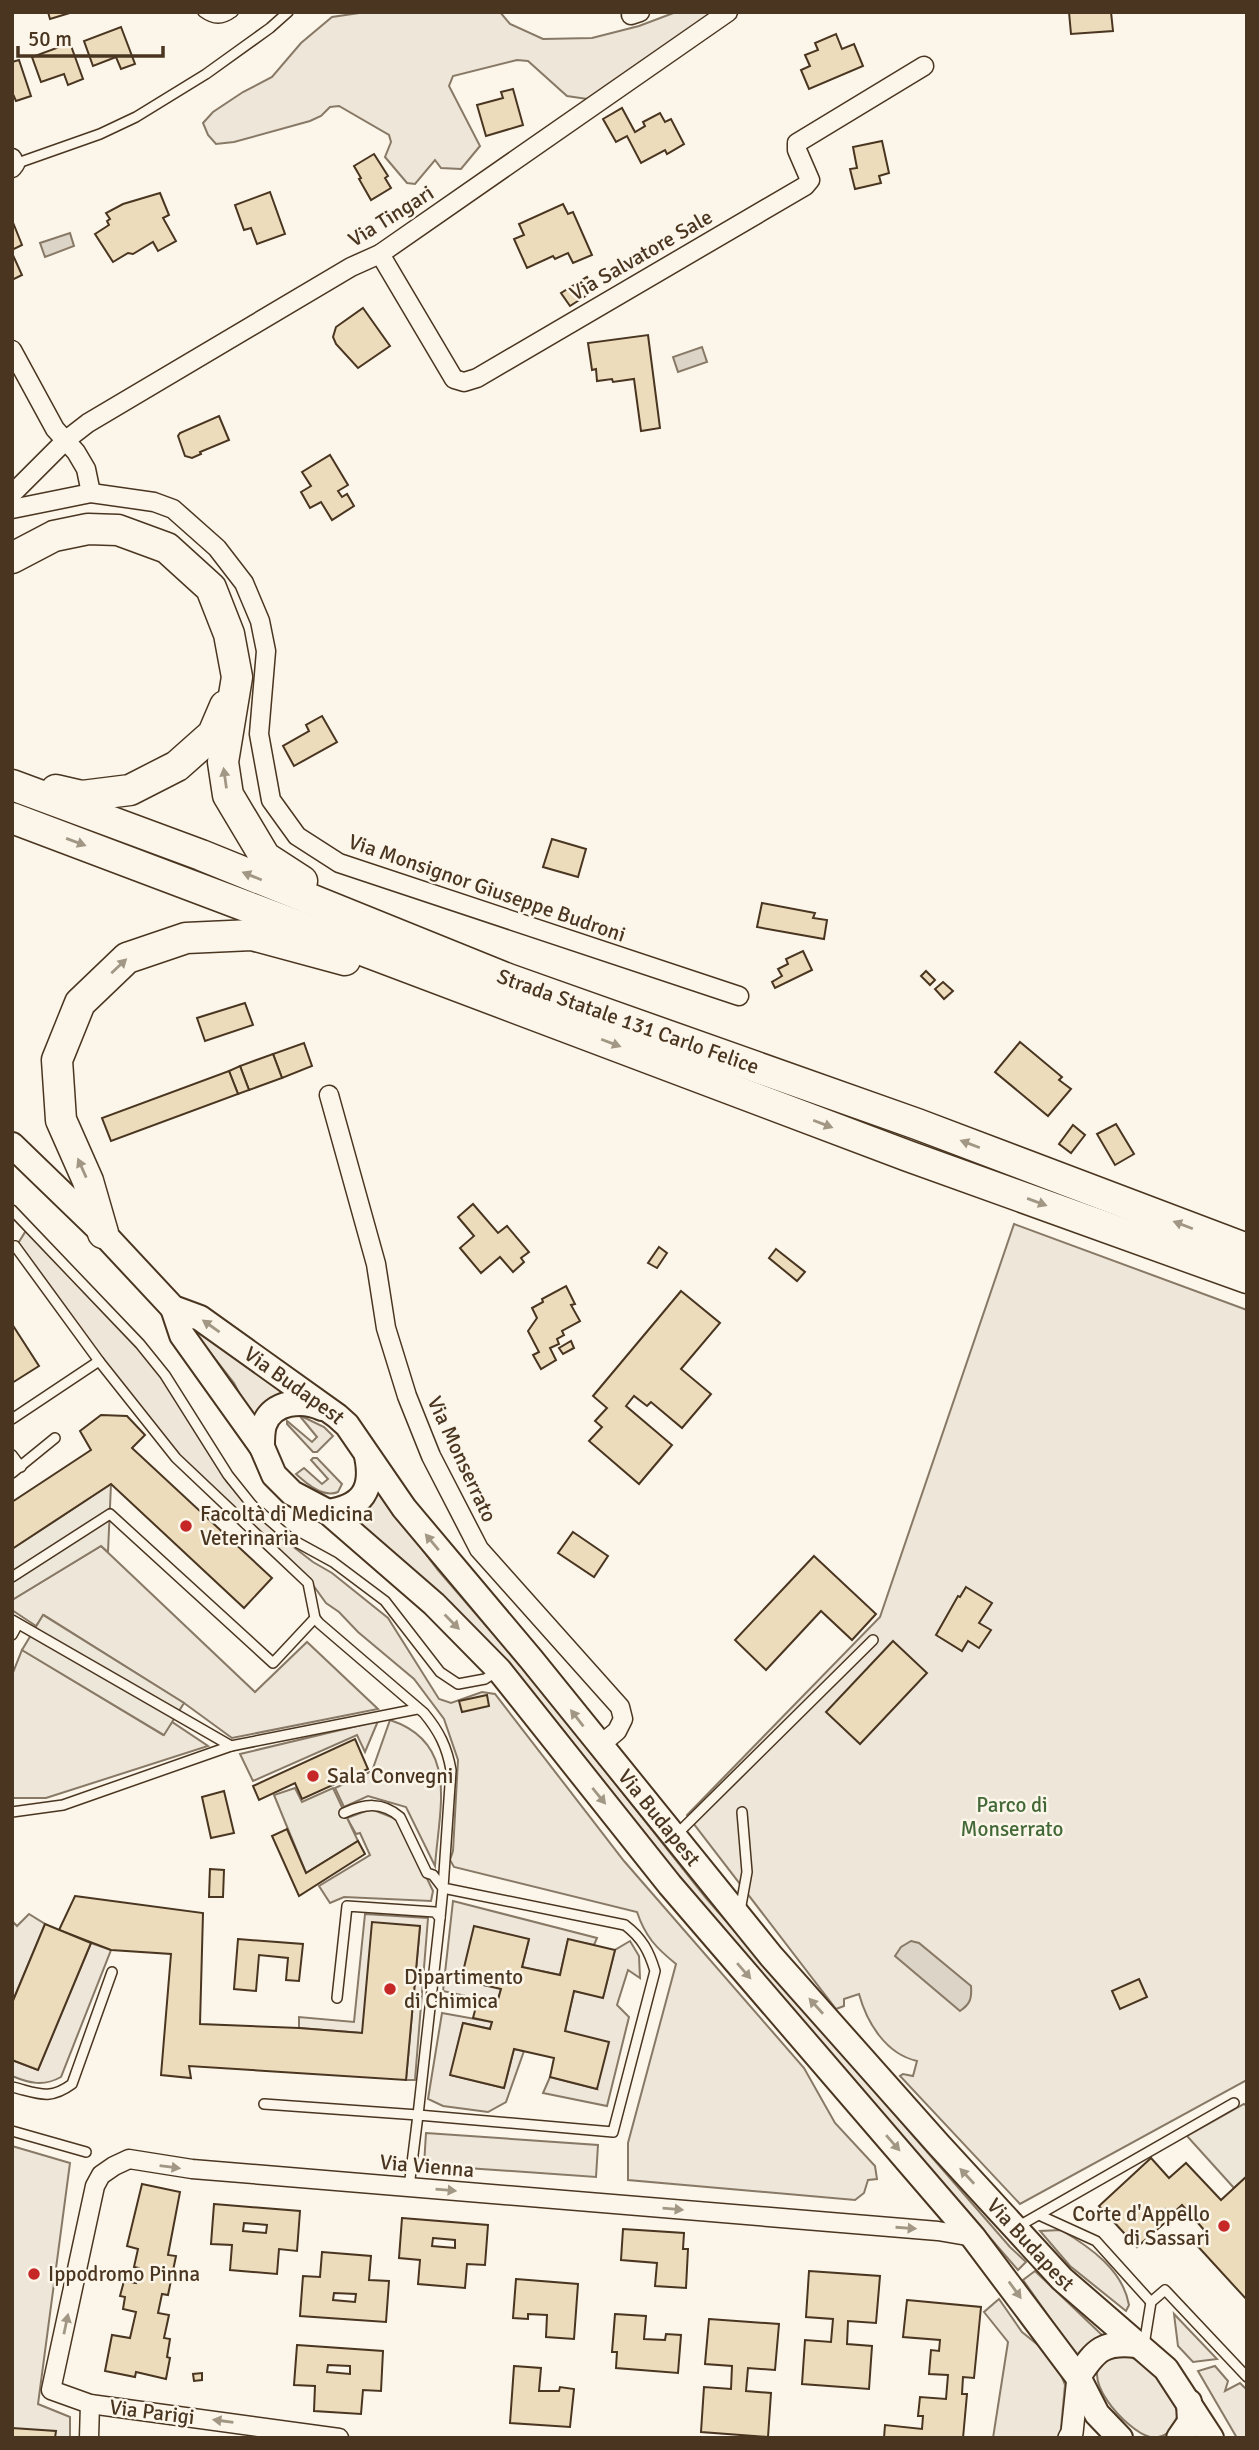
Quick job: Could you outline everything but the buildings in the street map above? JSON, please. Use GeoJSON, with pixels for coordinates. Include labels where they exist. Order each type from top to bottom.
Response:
{"type":"FeatureCollection","features":[{"type":"Feature","properties":{"kind":"highway"},"geometry":{"type":"LineString","coordinates":[[12,558],[54,536],[88,530],[118,530],[167,548],[211,588],[229,634],[237,677],[223,762],[228,795],[265,857],[300,880],[508,979]]}},
{"type":"Feature","properties":{"kind":"highway"},"geometry":{"type":"LineString","coordinates":[[12,783],[82,796],[130,790],[177,766],[213,734],[237,677]]}},
{"type":"Feature","properties":{"kind":"highway","name":"Strada Statale 131 Carlo Felice"},"geometry":{"type":"LineString","coordinates":[[12,783],[201,855],[508,979],[917,1124],[1247,1249]]}},
{"type":"Feature","properties":{"kind":"highway","name":"Strada Statale 131 Carlo Felice"},"geometry":{"type":"LineString","coordinates":[[12,818],[908,1156],[1247,1278]]}},
{"type":"Feature","properties":{"kind":"highway"},"geometry":{"type":"LineString","coordinates":[[103,1233],[88,1181],[61,1120],[57,1060],[80,1003],[127,958],[186,938],[252,935],[547,1019]]}},
{"type":"Feature","properties":{"kind":"main road","name":"Via Budapest"},"geometry":{"type":"LineString","coordinates":[[12,1145],[103,1233],[173,1308],[182,1335],[262,1447],[274,1475],[282,1484],[292,1493],[328,1512],[434,1604],[499,1670],[670,1885],[973,2236],[1079,2377],[1097,2414],[1120,2438]]}},
{"type":"Feature","properties":{"kind":"main road","name":"Via Budapest"},"geometry":{"type":"LineString","coordinates":[[173,1308],[200,1318],[347,1425],[404,1508],[531,1659],[739,1917],[1062,2279],[1166,2369],[1212,2438]]}},
{"type":"Feature","properties":{"kind":"main road"},"geometry":{"type":"LineString","coordinates":[[262,1447],[264,1425],[274,1411],[302,1402],[326,1410]]}},
{"type":"Feature","properties":{"kind":"main road"},"geometry":{"type":"LineString","coordinates":[[328,1512],[343,1510],[357,1503],[369,1483],[371,1472],[367,1455]]}},
{"type":"Feature","properties":{"kind":"main road"},"geometry":{"type":"LineString","coordinates":[[1079,2377],[1100,2350],[1118,2342],[1140,2347]]}},
{"type":"Feature","properties":{"kind":"main road"},"geometry":{"type":"LineString","coordinates":[[1179,2438],[1189,2422],[1189,2402]]}},
{"type":"Feature","properties":{"kind":"street","name":"Via Tingari"},"geometry":{"type":"LineString","coordinates":[[12,494],[66,440],[88,423],[351,267],[380,254],[728,12]]}},
{"type":"Feature","properties":{"kind":"street","name":"Via Salvatore Sale"},"geometry":{"type":"LineString","coordinates":[[380,254],[454,379],[464,382],[477,378],[805,186],[810,180],[797,150],[797,143],[924,66]]}},
{"type":"Feature","properties":{"kind":"street"},"geometry":{"type":"LineString","coordinates":[[12,350],[55,429],[76,452],[86,469],[91,494],[12,509]]}},
{"type":"Feature","properties":{"kind":"street","name":"Via Monsignor Giuseppe Budroni"},"geometry":{"type":"LineString","coordinates":[[91,494],[154,502],[173,509],[217,548],[244,583],[260,621],[266,651],[259,734],[271,800],[297,836],[339,863],[739,996]]}},
{"type":"Feature","properties":{"kind":"street","name":"Via Monserrato"},"geometry":{"type":"LineString","coordinates":[[329,1096],[376,1264],[386,1328],[407,1396],[430,1456],[479,1549],[620,1707],[623,1719],[617,1731],[599,1746]]}},
{"type":"Feature","properties":{"kind":"street","name":"Via Vienna"},"geometry":{"type":"LineString","coordinates":[[51,2390],[95,2186],[101,2175],[130,2160],[192,2169],[973,2236]]}},
{"type":"Feature","properties":{"kind":"street"},"geometry":{"type":"LineString","coordinates":[[1069,2438],[1072,2433],[1079,2377]]}},
{"type":"Feature","properties":{"kind":"street","name":"Via Parigi"},"geometry":{"type":"LineString","coordinates":[[51,2390],[90,2404],[339,2438]]}},
{"type":"Feature","properties":{"kind":"street","name":"Via Parigi"},"geometry":{"type":"LineString","coordinates":[[89,2438],[90,2404]]}},
{"type":"Feature","properties":{"kind":"lane"},"geometry":{"type":"LineString","coordinates":[[203,12],[214,18],[221,18],[233,12]]}},
{"type":"Feature","properties":{"kind":"lane"},"geometry":{"type":"LineString","coordinates":[[13,164],[100,134],[136,117],[206,74],[288,12]]}},
{"type":"Feature","properties":{"kind":"lane"},"geometry":{"type":"LineString","coordinates":[[12,1210],[140,1344],[166,1375],[228,1475],[252,1504],[292,1539],[333,1562],[385,1601],[440,1672],[458,1684],[485,1679],[499,1670]]}},
{"type":"Feature","properties":{"kind":"lane"},"geometry":{"type":"LineString","coordinates":[[12,1248],[15,1247],[99,1361],[176,1458],[308,1583],[315,1618],[434,1725],[447,1751],[451,1770],[443,1888],[409,2187]]}},
{"type":"Feature","properties":{"kind":"lane"},"geometry":{"type":"LineString","coordinates":[[12,1419],[99,1361]]}},
{"type":"Feature","properties":{"kind":"lane"},"geometry":{"type":"LineString","coordinates":[[12,1455],[17,1470],[55,1438]]}},
{"type":"Feature","properties":{"kind":"lane"},"geometry":{"type":"LineString","coordinates":[[12,1577],[110,1514],[273,1663],[315,1618]]}},
{"type":"Feature","properties":{"kind":"lane"},"geometry":{"type":"LineString","coordinates":[[12,1636],[15,1622],[230,1746]]}},
{"type":"Feature","properties":{"kind":"lane"},"geometry":{"type":"LineString","coordinates":[[674,1837],[873,1640]]}},
{"type":"Feature","properties":{"kind":"lane"},"geometry":{"type":"LineString","coordinates":[[12,1812],[63,1805],[230,1746],[417,1709]]}},
{"type":"Feature","properties":{"kind":"lane"},"geometry":{"type":"LineString","coordinates":[[264,2104],[613,2132],[655,1971],[644,1942],[625,1925],[443,1888],[433,1875],[427,1873],[400,1817],[394,1812],[362,1805],[344,1813]]}},
{"type":"Feature","properties":{"kind":"lane"},"geometry":{"type":"LineString","coordinates":[[739,1917],[747,1872],[742,1812]]}},
{"type":"Feature","properties":{"kind":"lane"},"geometry":{"type":"LineString","coordinates":[[337,1998],[347,1906],[435,1912],[440,1918]]}},
{"type":"Feature","properties":{"kind":"lane"},"geometry":{"type":"LineString","coordinates":[[12,2087],[46,2096],[60,2093],[72,2084],[112,1972]]}},
{"type":"Feature","properties":{"kind":"lane"},"geometry":{"type":"LineString","coordinates":[[1016,2228],[1234,2103]]}},
{"type":"Feature","properties":{"kind":"lane"},"geometry":{"type":"LineString","coordinates":[[12,2131],[86,2152]]}},
{"type":"Feature","properties":{"kind":"lane"},"geometry":{"type":"LineString","coordinates":[[1039,2215],[1096,2241],[1151,2302]]}},
{"type":"Feature","properties":{"kind":"lane"},"geometry":{"type":"LineString","coordinates":[[1140,2347],[1151,2302],[1164,2291],[1247,2377]]}},
{"type":"Feature","properties":{"kind":"green space"},"geometry":{"type":"Polygon","coordinates":[[[366,12],[500,12],[510,24],[543,39],[592,38],[639,26],[676,12],[716,12],[594,100],[567,96],[528,61],[517,60],[453,76],[449,86],[480,146],[461,169],[441,168],[435,160],[415,184],[407,183],[385,157],[391,142],[389,135],[339,106],[330,107],[321,116],[310,121],[234,142],[216,144],[208,135],[203,123],[213,112],[272,77],[301,43],[332,17],[366,12]]]}},
{"type":"Feature","properties":{"kind":"green space","name":"Parco di Monserrato"},"geometry":{"type":"Polygon","coordinates":[[[1014,1224],[1247,1310],[1247,2080],[1020,2204],[900,2076],[913,2076],[917,2061],[896,2052],[879,2036],[867,2016],[859,1994],[844,1999],[844,2006],[836,2009],[687,1815],[880,1617],[1014,1224]]]}},
{"type":"Feature","properties":{"kind":"green space"},"geometry":{"type":"Polygon","coordinates":[[[27,1229],[135,1344],[168,1385],[227,1482],[282,1538],[332,1573],[388,1618],[439,1699],[451,1703],[482,1692],[495,1694],[624,1861],[804,2068],[835,2123],[875,2166],[877,2179],[868,2180],[864,2193],[855,2200],[628,2180],[628,2143],[676,1964],[652,1941],[637,1912],[454,1867],[450,1860],[453,1851],[458,1760],[444,1719],[414,1679],[326,1603],[310,1581],[178,1457],[101,1361],[17,1245],[27,1229]]]}},
{"type":"Feature","properties":{"kind":"green space"},"geometry":{"type":"Polygon","coordinates":[[[195,1325],[285,1394],[255,1423],[234,1383],[191,1328],[195,1325]]]}},
{"type":"Feature","properties":{"kind":"green space"},"geometry":{"type":"Polygon","coordinates":[[[299,1415],[324,1427],[333,1436],[317,1452],[313,1452],[287,1424],[287,1421],[312,1442],[317,1437],[299,1415]]]}},
{"type":"Feature","properties":{"kind":"green space"},"geometry":{"type":"Polygon","coordinates":[[[317,1458],[342,1484],[338,1492],[321,1492],[296,1474],[304,1468],[322,1484],[328,1479],[311,1460],[317,1458]]]}},
{"type":"Feature","properties":{"kind":"green space"},"geometry":{"type":"Polygon","coordinates":[[[375,1488],[438,1570],[537,1685],[706,1898],[1010,2247],[1026,2262],[1018,2270],[700,1903],[531,1690],[452,1604],[348,1515],[375,1488]]]}},
{"type":"Feature","properties":{"kind":"green space"},"geometry":{"type":"Polygon","coordinates":[[[101,1546],[255,1692],[307,1642],[378,1709],[232,1738],[184,1703],[44,1615],[36,1626],[12,1610],[12,1600],[101,1546]]]}},
{"type":"Feature","properties":{"kind":"green space"},"geometry":{"type":"Polygon","coordinates":[[[22,1650],[163,1735],[172,1722],[208,1746],[46,1798],[12,1798],[12,1675],[22,1650]]]}},
{"type":"Feature","properties":{"kind":"green space"},"geometry":{"type":"Polygon","coordinates":[[[390,1720],[412,1731],[427,1744],[436,1761],[441,1801],[435,1866],[406,1807],[368,1796],[344,1807],[335,1788],[372,1771],[390,1720]]]}},
{"type":"Feature","properties":{"kind":"green space"},"geometry":{"type":"Polygon","coordinates":[[[378,1721],[365,1752],[357,1735],[253,1781],[240,1754],[378,1721]]]}},
{"type":"Feature","properties":{"kind":"green space"},"geometry":{"type":"Polygon","coordinates":[[[371,1809],[399,1820],[433,1891],[431,1901],[344,1897],[330,1903],[319,1886],[370,1855],[360,1833],[356,1834],[347,1818],[371,1809]]]}},
{"type":"Feature","properties":{"kind":"green space"},"geometry":{"type":"Polygon","coordinates":[[[453,1901],[597,1938],[594,1945],[568,1940],[560,1975],[522,1967],[529,1939],[501,1989],[497,2003],[443,1991],[453,1901]]]}},
{"type":"Feature","properties":{"kind":"green space"},"geometry":{"type":"Polygon","coordinates":[[[29,1914],[45,1924],[12,2003],[12,1921],[17,1926],[29,1914]]]}},
{"type":"Feature","properties":{"kind":"green space"},"geometry":{"type":"Polygon","coordinates":[[[365,1914],[428,1918],[415,2080],[406,2080],[420,1926],[362,2033],[299,2028],[299,2017],[354,2022],[365,1914]]]}},
{"type":"Feature","properties":{"kind":"green space"},"geometry":{"type":"Polygon","coordinates":[[[630,1941],[639,1956],[640,1978],[628,1970],[617,2005],[629,2017],[607,2106],[543,2093],[550,2077],[597,2089],[565,2031],[574,1991],[603,1997],[615,1950],[630,1941]]]}},
{"type":"Feature","properties":{"kind":"green space"},"geometry":{"type":"Polygon","coordinates":[[[91,1943],[111,1950],[61,2077],[36,2083],[12,2076],[12,2060],[38,2070],[91,1943]]]}},
{"type":"Feature","properties":{"kind":"green space"},"geometry":{"type":"Polygon","coordinates":[[[442,2013],[492,2022],[490,2029],[463,2023],[451,2075],[504,2088],[514,2049],[524,2051],[506,2102],[488,2112],[443,2106],[428,2099],[442,2013]]]}},
{"type":"Feature","properties":{"kind":"green space"},"geometry":{"type":"Polygon","coordinates":[[[426,2133],[598,2145],[596,2177],[424,2165],[426,2133]]]}},
{"type":"Feature","properties":{"kind":"green space","name":"Ippodromo Pinna"},"geometry":{"type":"Polygon","coordinates":[[[12,2146],[70,2163],[38,2404],[70,2417],[70,2438],[12,2438],[12,2146]]]}},
{"type":"Feature","properties":{"kind":"green space"},"geometry":{"type":"Polygon","coordinates":[[[1061,2230],[1094,2252],[1112,2270],[1126,2292],[1129,2305],[1126,2311],[1070,2266],[1040,2231],[1061,2230]]]}},
{"type":"Feature","properties":{"kind":"green space"},"geometry":{"type":"Polygon","coordinates":[[[1035,2271],[1103,2336],[1079,2359],[1023,2280],[1035,2271]]]}},
{"type":"Feature","properties":{"kind":"green space"},"geometry":{"type":"Polygon","coordinates":[[[999,2299],[1022,2332],[1043,2349],[1058,2367],[1065,2385],[1060,2438],[993,2438],[1008,2342],[984,2312],[999,2299]]]}},
{"type":"Feature","properties":{"kind":"green space"},"geometry":{"type":"Polygon","coordinates":[[[1174,2314],[1217,2359],[1193,2362],[1178,2346],[1174,2314]]]}},
{"type":"Feature","properties":{"kind":"green space"},"geometry":{"type":"Polygon","coordinates":[[[1126,2355],[1156,2376],[1173,2399],[1177,2411],[1176,2422],[1164,2435],[1150,2437],[1140,2433],[1117,2413],[1100,2387],[1097,2375],[1100,2364],[1110,2357],[1126,2355]]]}},
{"type":"Feature","properties":{"kind":"green space"},"geometry":{"type":"Polygon","coordinates":[[[1215,2366],[1228,2381],[1225,2391],[1240,2383],[1247,2390],[1247,2438],[1237,2438],[1198,2371],[1215,2366]]]}},
{"type":"Feature","properties":{"kind":"shaded area"},"geometry":{"type":"Polygon","coordinates":[[[70,233],[74,246],[45,257],[40,243],[70,233]]]}},
{"type":"Feature","properties":{"kind":"shaded area"},"geometry":{"type":"Polygon","coordinates":[[[702,347],[707,362],[678,372],[673,357],[702,347]]]}},
{"type":"Feature","properties":{"kind":"shaded area"},"geometry":{"type":"Polygon","coordinates":[[[111,1484],[108,1552],[101,1546],[12,1600],[12,1549],[111,1484]]]}},
{"type":"Feature","properties":{"kind":"shaded area"},"geometry":{"type":"Polygon","coordinates":[[[43,1615],[184,1703],[164,1735],[22,1650],[43,1615]]]}},
{"type":"Feature","properties":{"kind":"shaded area"},"geometry":{"type":"Polygon","coordinates":[[[295,1788],[302,1802],[333,1788],[358,1841],[306,1873],[274,1795],[295,1788]]]}},
{"type":"Feature","properties":{"kind":"shaded area"},"geometry":{"type":"Polygon","coordinates":[[[911,1941],[919,1943],[971,1986],[970,2001],[960,2011],[895,1956],[901,1947],[911,1941]]]}},
{"type":"Feature","properties":{"kind":"shaded area"},"geometry":{"type":"Polygon","coordinates":[[[1244,2104],[1247,2106],[1247,2176],[1234,2188],[1187,2136],[1244,2104]]]}},
{"type":"Feature","properties":{"kind":"place","name":"Facoltà di Medicina Veterinaria"},"geometry":{"type":"Point","coordinates":[186,1526]}},
{"type":"Feature","properties":{"kind":"place","name":"Sala Convegni"},"geometry":{"type":"Point","coordinates":[313,1776]}},
{"type":"Feature","properties":{"kind":"place","name":"Dipartimento di Chimica"},"geometry":{"type":"Point","coordinates":[390,1989]}},
{"type":"Feature","properties":{"kind":"place","name":"Corte d'Appello di Sassari"},"geometry":{"type":"Point","coordinates":[1224,2226]}},
{"type":"Feature","properties":{"kind":"place","name":"Ippodromo Pinna"},"geometry":{"type":"Point","coordinates":[34,2274]}}]}
